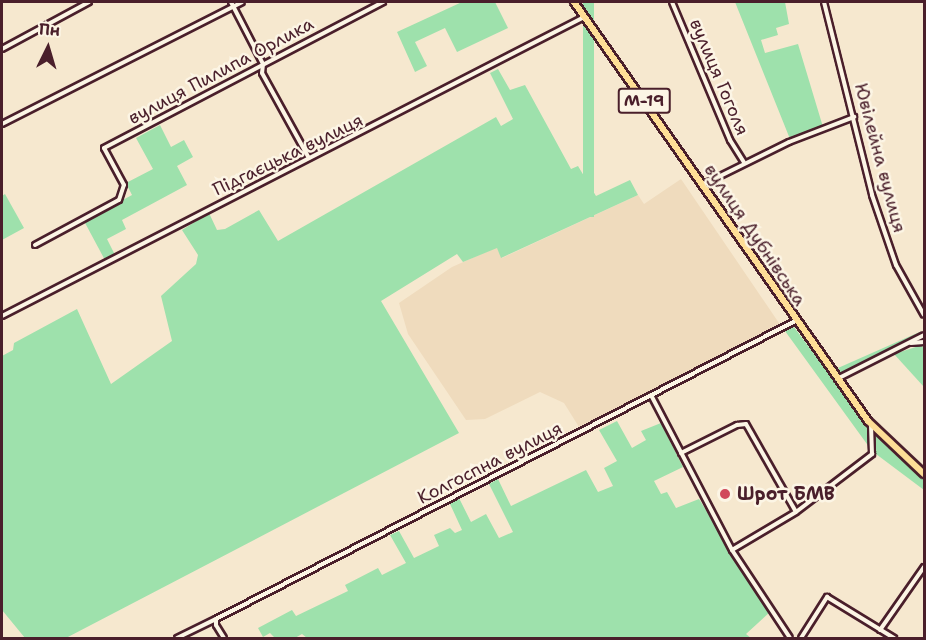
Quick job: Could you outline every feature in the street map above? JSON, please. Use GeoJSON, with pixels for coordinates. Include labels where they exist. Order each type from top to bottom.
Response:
{"type":"FeatureCollection","features":[{"type":"Feature","properties":{"kind":"highway","name":"вулиця Дубнівська"},"geometry":{"type":"LineString","coordinates":[[574,2],[795,321],[871,425],[924,474]]}},
{"type":"Feature","properties":{"kind":"street"},"geometry":{"type":"LineString","coordinates":[[2,49],[89,2]]}},
{"type":"Feature","properties":{"kind":"street"},"geometry":{"type":"LineString","coordinates":[[2,124],[232,4],[242,2]]}},
{"type":"Feature","properties":{"kind":"street","name":"вулиця Пилипа Орлика"},"geometry":{"type":"LineString","coordinates":[[35,245],[119,200],[124,185],[104,148],[383,2]]}},
{"type":"Feature","properties":{"kind":"street","name":"вулиця Гоголя"},"geometry":{"type":"LineString","coordinates":[[672,2],[730,140],[744,162]]}},
{"type":"Feature","properties":{"kind":"street","name":"Ювілейна вулиця"},"geometry":{"type":"LineString","coordinates":[[824,2],[872,195],[896,265],[924,315]]}},
{"type":"Feature","properties":{"kind":"street"},"geometry":{"type":"LineString","coordinates":[[232,4],[262,64],[262,73],[309,158]]}},
{"type":"Feature","properties":{"kind":"street","name":"Підгаєцька вулиця"},"geometry":{"type":"LineString","coordinates":[[2,316],[585,17]]}},
{"type":"Feature","properties":{"kind":"street"},"geometry":{"type":"LineString","coordinates":[[702,185],[744,162],[854,117]]}},
{"type":"Feature","properties":{"kind":"street","name":"Колгоспна вулиця"},"geometry":{"type":"LineString","coordinates":[[177,639],[795,321]]}},
{"type":"Feature","properties":{"kind":"street"},"geometry":{"type":"LineString","coordinates":[[837,379],[924,335]]}},
{"type":"Feature","properties":{"kind":"street"},"geometry":{"type":"LineString","coordinates":[[910,343],[924,342]]}},
{"type":"Feature","properties":{"kind":"street"},"geometry":{"type":"LineString","coordinates":[[651,395],[732,550],[790,639]]}},
{"type":"Feature","properties":{"kind":"street"},"geometry":{"type":"LineString","coordinates":[[681,453],[737,425],[746,424],[796,512]]}},
{"type":"Feature","properties":{"kind":"street"},"geometry":{"type":"LineString","coordinates":[[732,550],[796,512],[872,454],[871,425]]}},
{"type":"Feature","properties":{"kind":"street"},"geometry":{"type":"LineString","coordinates":[[880,630],[924,567]]}},
{"type":"Feature","properties":{"kind":"street"},"geometry":{"type":"LineString","coordinates":[[801,639],[827,597],[894,639]]}},
{"type":"Feature","properties":{"kind":"street"},"geometry":{"type":"LineString","coordinates":[[216,619],[216,626],[224,639]]}},
{"type":"Feature","properties":{"kind":"shaded area"},"geometry":{"type":"Polygon","coordinates":[[[681,179],[781,326],[579,427],[564,403],[540,392],[485,419],[466,420],[408,334],[399,303],[452,267],[497,247],[502,258],[638,195],[644,204],[681,179]]]}},
{"type":"Feature","properties":{"kind":"green space"},"geometry":{"type":"Polygon","coordinates":[[[462,2],[495,2],[508,28],[457,52],[445,28],[415,42],[427,66],[415,72],[397,32],[462,2]]]}},
{"type":"Feature","properties":{"kind":"green space"},"geometry":{"type":"Polygon","coordinates":[[[583,2],[594,2],[594,217],[583,217],[583,2]]]}},
{"type":"Feature","properties":{"kind":"green space"},"geometry":{"type":"Polygon","coordinates":[[[735,2],[785,2],[789,24],[776,28],[778,35],[761,40],[765,53],[798,44],[823,127],[790,139],[735,2]]]}},
{"type":"Feature","properties":{"kind":"green space"},"geometry":{"type":"Polygon","coordinates":[[[498,69],[510,90],[525,85],[571,169],[578,166],[596,196],[630,180],[638,195],[501,258],[497,248],[463,262],[457,254],[381,301],[459,433],[66,638],[25,638],[2,610],[2,356],[13,350],[14,343],[77,309],[111,384],[172,341],[161,296],[196,264],[198,255],[182,230],[209,213],[217,230],[225,229],[259,210],[278,241],[496,117],[501,126],[513,119],[490,73],[498,69]]]}},
{"type":"Feature","properties":{"kind":"green space"},"geometry":{"type":"Polygon","coordinates":[[[160,125],[171,147],[184,140],[193,157],[177,166],[187,185],[122,220],[126,229],[107,239],[116,257],[106,262],[84,221],[132,195],[126,183],[153,169],[136,138],[160,125]]]}},
{"type":"Feature","properties":{"kind":"green space"},"geometry":{"type":"Polygon","coordinates":[[[5,194],[24,228],[2,240],[2,196],[5,194]]]}},
{"type":"Feature","properties":{"kind":"green space"},"geometry":{"type":"Polygon","coordinates":[[[794,327],[872,432],[924,478],[924,490],[872,451],[785,331],[794,327]]]}},
{"type":"Feature","properties":{"kind":"green space"},"geometry":{"type":"Polygon","coordinates":[[[924,330],[841,373],[838,368],[924,330]]]}},
{"type":"Feature","properties":{"kind":"green space"},"geometry":{"type":"Polygon","coordinates":[[[922,345],[924,351],[924,387],[894,354],[922,345]]]}},
{"type":"Feature","properties":{"kind":"green space"},"geometry":{"type":"Polygon","coordinates":[[[617,421],[632,448],[646,440],[641,431],[661,423],[683,467],[654,481],[661,494],[667,492],[676,508],[699,499],[770,612],[746,634],[751,638],[307,638],[302,634],[295,638],[275,638],[270,633],[263,637],[258,628],[292,610],[296,616],[348,591],[345,585],[378,568],[382,575],[406,563],[390,535],[399,531],[414,558],[439,546],[434,535],[450,528],[455,533],[462,530],[450,504],[459,498],[471,522],[486,514],[499,538],[513,532],[489,484],[498,479],[511,506],[586,470],[598,492],[613,486],[604,468],[617,461],[599,430],[617,421]]]}},
{"type":"Feature","properties":{"kind":"place","name":"Шрот БМВ"},"geometry":{"type":"Point","coordinates":[725,494]}}]}
